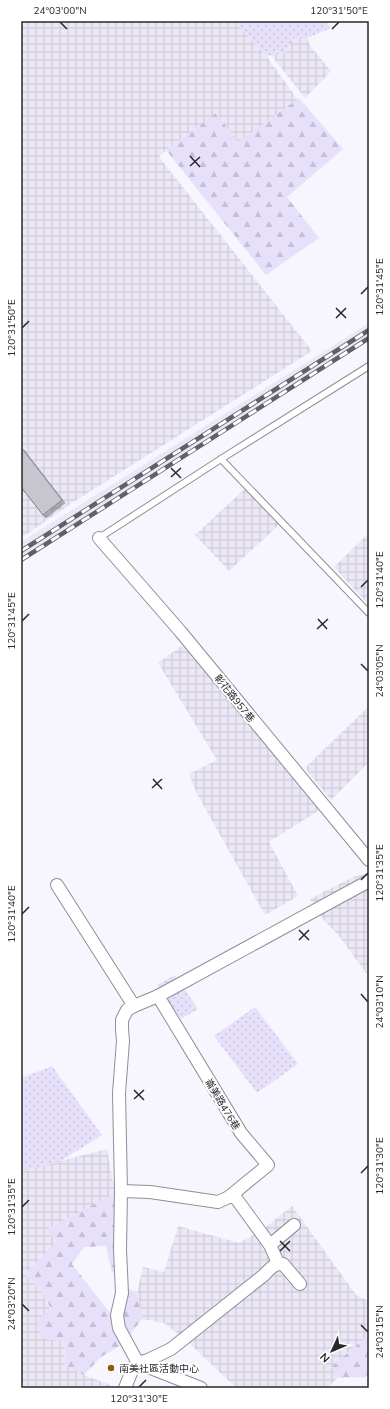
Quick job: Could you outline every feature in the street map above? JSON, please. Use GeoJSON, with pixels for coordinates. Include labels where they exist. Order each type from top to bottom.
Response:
{"type":"FeatureCollection","features":[{"type":"Feature","properties":{"kind":"street","name":"彰花路957巷"},"geometry":{"type":"LineString","coordinates":[[99,538],[180,631],[369,860]]}},
{"type":"Feature","properties":{"kind":"street"},"geometry":{"type":"LineString","coordinates":[[201,1388],[138,1363],[119,1328],[117,1315],[122,1293],[120,1250],[121,1191],[119,1092],[123,1041],[122,1020],[127,1010],[134,1006],[158,996],[369,881]]}},
{"type":"Feature","properties":{"kind":"street"},"geometry":{"type":"LineString","coordinates":[[57,885],[134,1006]]}},
{"type":"Feature","properties":{"kind":"street","name":"崙美路476巷"},"geometry":{"type":"LineString","coordinates":[[121,1191],[150,1192],[218,1202],[229,1197],[268,1165],[241,1134],[158,996]]}},
{"type":"Feature","properties":{"kind":"street"},"geometry":{"type":"LineString","coordinates":[[229,1197],[235,1197],[270,1245],[278,1264]]}},
{"type":"Feature","properties":{"kind":"street"},"geometry":{"type":"LineString","coordinates":[[270,1245],[294,1224]]}},
{"type":"Feature","properties":{"kind":"street"},"geometry":{"type":"LineString","coordinates":[[125,1388],[133,1368],[138,1363],[171,1349],[264,1275],[274,1265],[283,1264],[300,1284]]}},
{"type":"Feature","properties":{"kind":"lane"},"geometry":{"type":"LineString","coordinates":[[99,538],[369,366]]}},
{"type":"Feature","properties":{"kind":"lane"},"geometry":{"type":"LineString","coordinates":[[221,459],[369,613]]}},
{"type":"Feature","properties":{"kind":"shaded area"},"geometry":{"type":"Polygon","coordinates":[[[21,21],[235,21],[267,57],[298,100],[238,143],[216,113],[166,150],[159,157],[312,351],[75,501],[21,538],[21,21]]]}},
{"type":"Feature","properties":{"kind":"shaded area"},"geometry":{"type":"Polygon","coordinates":[[[294,38],[307,38],[311,47],[331,71],[305,98],[271,55],[284,53],[294,38]]]}},
{"type":"Feature","properties":{"kind":"shaded area"},"geometry":{"type":"Polygon","coordinates":[[[369,323],[369,341],[21,559],[21,542],[369,323]]]}},
{"type":"Feature","properties":{"kind":"shaded area"},"geometry":{"type":"Polygon","coordinates":[[[248,486],[282,522],[229,571],[195,535],[248,486]]]}},
{"type":"Feature","properties":{"kind":"shaded area"},"geometry":{"type":"Polygon","coordinates":[[[369,533],[369,605],[334,567],[369,533]]]}},
{"type":"Feature","properties":{"kind":"shaded area"},"geometry":{"type":"Polygon","coordinates":[[[187,642],[324,807],[269,842],[298,896],[265,915],[197,794],[189,774],[217,760],[158,663],[187,642]]]}},
{"type":"Feature","properties":{"kind":"shaded area"},"geometry":{"type":"Polygon","coordinates":[[[369,706],[369,762],[331,800],[305,768],[369,706]]]}},
{"type":"Feature","properties":{"kind":"shaded area"},"geometry":{"type":"Polygon","coordinates":[[[369,873],[369,971],[366,973],[339,936],[322,918],[310,899],[353,877],[369,873]]]}},
{"type":"Feature","properties":{"kind":"shaded area"},"geometry":{"type":"Polygon","coordinates":[[[107,1149],[115,1193],[46,1230],[57,1241],[25,1274],[43,1293],[65,1342],[64,1365],[84,1375],[119,1388],[21,1388],[21,1171],[107,1149]]]}},
{"type":"Feature","properties":{"kind":"shaded area"},"geometry":{"type":"Polygon","coordinates":[[[292,1206],[357,1296],[369,1301],[369,1335],[332,1366],[337,1378],[328,1388],[236,1388],[185,1339],[164,1323],[142,1319],[137,1292],[143,1267],[164,1272],[178,1226],[239,1243],[261,1231],[292,1206]]]}},
{"type":"Feature","properties":{"kind":"green space"},"geometry":{"type":"Polygon","coordinates":[[[235,21],[325,21],[331,28],[307,38],[294,38],[284,53],[267,57],[235,21]]]}},
{"type":"Feature","properties":{"kind":"green space"},"geometry":{"type":"Polygon","coordinates":[[[299,98],[343,149],[287,197],[319,238],[266,275],[166,150],[216,113],[238,142],[299,98]]]}},
{"type":"Feature","properties":{"kind":"green space"},"geometry":{"type":"Polygon","coordinates":[[[175,975],[198,1009],[181,1019],[157,985],[175,975]]]}},
{"type":"Feature","properties":{"kind":"green space"},"geometry":{"type":"Polygon","coordinates":[[[255,1007],[298,1064],[257,1093],[214,1036],[255,1007]]]}},
{"type":"Feature","properties":{"kind":"green space"},"geometry":{"type":"Polygon","coordinates":[[[52,1066],[102,1135],[59,1162],[21,1171],[21,1078],[52,1066]]]}},
{"type":"Feature","properties":{"kind":"green space"},"geometry":{"type":"Polygon","coordinates":[[[115,1193],[117,1269],[112,1273],[106,1246],[84,1247],[72,1264],[112,1316],[116,1285],[137,1292],[142,1319],[123,1344],[101,1357],[84,1375],[64,1365],[65,1342],[42,1339],[36,1320],[51,1309],[43,1293],[25,1274],[57,1241],[46,1230],[115,1193]]]}},
{"type":"Feature","properties":{"kind":"green space"},"geometry":{"type":"Polygon","coordinates":[[[369,1335],[369,1373],[365,1377],[337,1378],[332,1366],[369,1335]]]}},
{"type":"Feature","properties":{"kind":"building"},"geometry":{"type":"Polygon","coordinates":[[[21,447],[62,500],[43,515],[21,487],[21,447]]]}},
{"type":"Feature","properties":{"kind":"railway"},"geometry":{"type":"LineString","coordinates":[[21,551],[369,330]]}},
{"type":"Feature","properties":{"kind":"railway"},"geometry":{"type":"LineString","coordinates":[[21,560],[369,338]]}},
{"type":"Feature","properties":{"kind":"place","name":"南美社區活動中心"},"geometry":{"type":"Point","coordinates":[111,1368]}}]}
